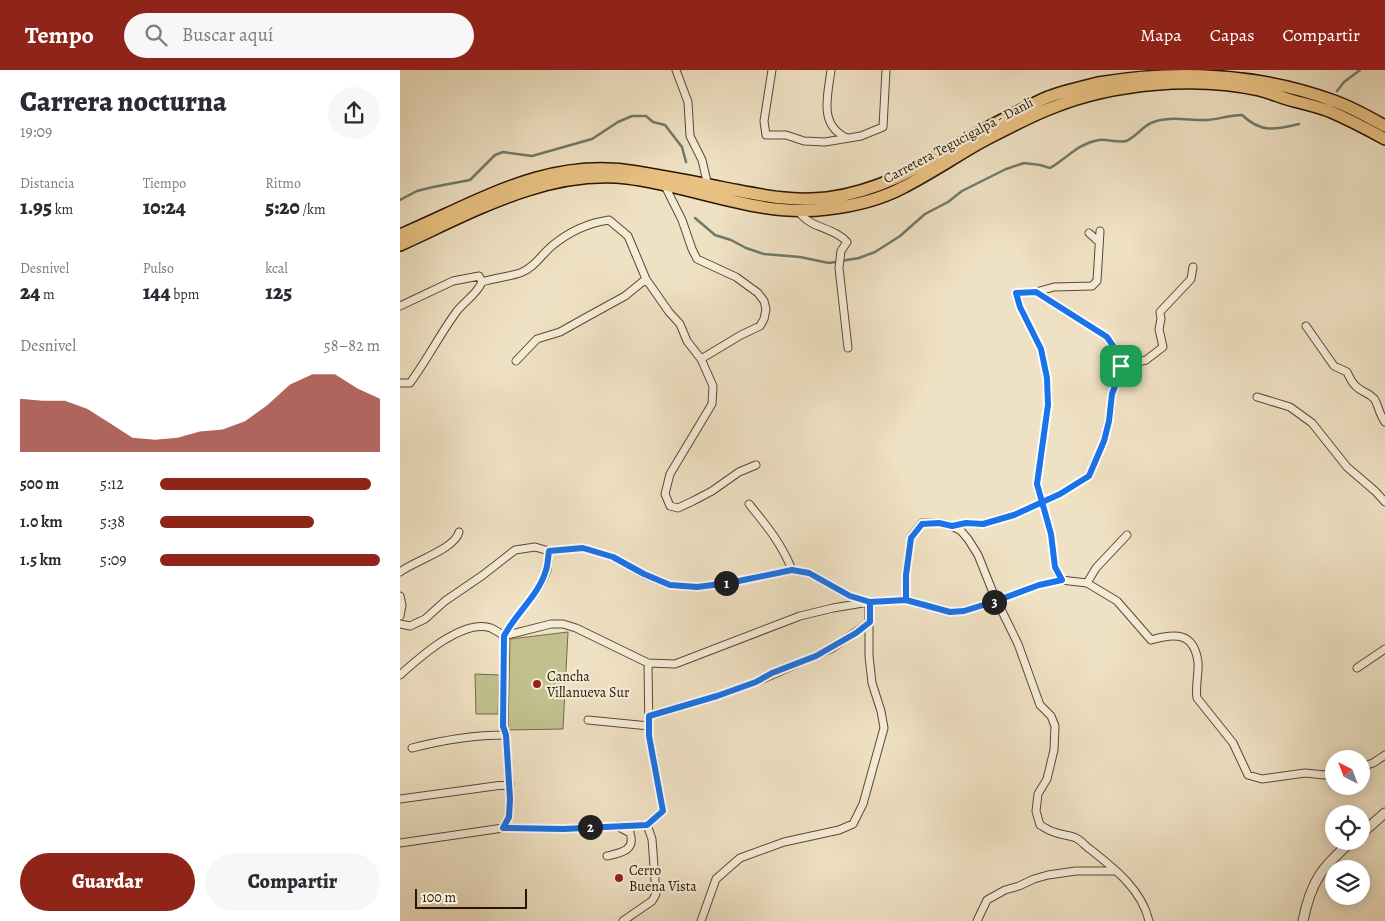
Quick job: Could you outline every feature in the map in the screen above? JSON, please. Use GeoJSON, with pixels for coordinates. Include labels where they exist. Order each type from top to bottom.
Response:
{"type":"FeatureCollection","features":[{"type":"Feature","properties":{"kind":"highway","name":"Carretera Tegucigalpa - Danli"},"geometry":{"type":"LineString","coordinates":[[400,245],[509,196],[544,185],[592,178],[627,178],[796,200],[857,193],[895,180],[913,171],[994,125],[1049,97],[1102,83],[1148,75],[1211,74],[1276,84],[1334,101],[1385,126]]}},
{"type":"Feature","properties":{"kind":"highway","name":"Carretera Tegucigalpa - Danli"},"geometry":{"type":"LineString","coordinates":[[708,190],[759,207],[799,212],[849,206],[875,199],[901,188],[970,148],[1053,107],[1108,92],[1151,85],[1200,84],[1259,90],[1326,110],[1352,121],[1385,139]]}},
{"type":"Feature","properties":{"kind":"highway","name":"Carretera Tegucigalpa - Danli"},"geometry":{"type":"LineString","coordinates":[[400,235],[513,184],[559,172],[607,169],[636,171],[663,182]]}},
{"type":"Feature","properties":{"kind":"street"},"geometry":{"type":"LineString","coordinates":[[676,70],[688,102],[690,136],[702,160],[708,190]]}},
{"type":"Feature","properties":{"kind":"street"},"geometry":{"type":"LineString","coordinates":[[772,70],[764,121],[766,135],[786,135],[804,141],[825,142],[861,136],[884,128],[886,70]]}},
{"type":"Feature","properties":{"kind":"street"},"geometry":{"type":"LineString","coordinates":[[831,70],[826,107],[828,120],[834,130],[847,138]]}},
{"type":"Feature","properties":{"kind":"street"},"geometry":{"type":"LineString","coordinates":[[663,182],[682,220],[697,260],[736,277],[758,293],[764,301],[766,309],[760,326],[701,359]]}},
{"type":"Feature","properties":{"kind":"street"},"geometry":{"type":"LineString","coordinates":[[799,212],[808,222],[841,235],[846,242],[841,253],[839,268],[848,348]]}},
{"type":"Feature","properties":{"kind":"street"},"geometry":{"type":"LineString","coordinates":[[482,282],[520,273],[533,265],[552,246],[577,229],[599,221],[609,220],[628,236],[646,279],[669,312],[680,324],[687,341],[701,359],[713,386],[712,404],[670,474],[665,494],[670,506],[678,508],[693,501],[712,491],[739,472],[756,464]]}},
{"type":"Feature","properties":{"kind":"street"},"geometry":{"type":"LineString","coordinates":[[1062,580],[1055,567],[1051,534],[1037,484],[1048,405],[1047,378],[1041,349],[1020,307],[1016,293],[1036,292],[1054,287],[1092,286],[1095,284],[1097,282],[1100,231]]}},
{"type":"Feature","properties":{"kind":"street"},"geometry":{"type":"LineString","coordinates":[[1089,233],[1099,242]]}},
{"type":"Feature","properties":{"kind":"street"},"geometry":{"type":"LineString","coordinates":[[1121,366],[1146,360],[1163,347],[1158,329],[1161,319],[1160,312],[1191,279],[1193,267]]}},
{"type":"Feature","properties":{"kind":"street"},"geometry":{"type":"LineString","coordinates":[[400,306],[453,281],[479,276],[482,282],[479,289],[459,309],[439,337],[410,383],[400,383]]}},
{"type":"Feature","properties":{"kind":"street"},"geometry":{"type":"LineString","coordinates":[[516,361],[537,339],[560,332],[625,296],[646,279]]}},
{"type":"Feature","properties":{"kind":"street"},"geometry":{"type":"LineString","coordinates":[[952,526],[988,522],[1014,515],[1060,494],[1089,476],[1104,441],[1109,421],[1112,394],[1119,376],[1122,359],[1107,337],[1036,292]]}},
{"type":"Feature","properties":{"kind":"street"},"geometry":{"type":"LineString","coordinates":[[1306,326],[1334,366],[1347,372],[1352,383],[1360,390],[1370,394],[1382,411],[1385,422]]}},
{"type":"Feature","properties":{"kind":"street"},"geometry":{"type":"LineString","coordinates":[[1257,397],[1290,407],[1312,423],[1347,467],[1385,502]]}},
{"type":"Feature","properties":{"kind":"street"},"geometry":{"type":"LineString","coordinates":[[749,504],[771,530],[787,556],[792,570]]}},
{"type":"Feature","properties":{"kind":"street"},"geometry":{"type":"LineString","coordinates":[[906,600],[906,575],[911,538],[922,524],[939,523],[952,526],[964,535],[974,547],[996,601],[1018,644],[1040,705],[1051,716],[1055,726],[1054,750],[1049,772],[1038,794],[1036,811],[1040,825],[1052,832],[1078,839],[1116,871],[1137,894],[1144,906],[1149,921]]}},
{"type":"Feature","properties":{"kind":"street"},"geometry":{"type":"LineString","coordinates":[[400,572],[448,545],[456,539],[458,532]]}},
{"type":"Feature","properties":{"kind":"street"},"geometry":{"type":"LineString","coordinates":[[1087,583],[1096,568],[1127,535]]}},
{"type":"Feature","properties":{"kind":"street"},"geometry":{"type":"LineString","coordinates":[[400,624],[410,626],[425,619],[445,601],[515,550],[535,547],[549,551],[583,548],[591,550],[613,557],[644,574],[670,585],[697,587],[729,583],[792,570],[809,573],[850,596],[870,602]]}},
{"type":"Feature","properties":{"kind":"street"},"geometry":{"type":"LineString","coordinates":[[503,828],[509,817],[510,784],[506,735],[503,726],[504,636],[510,624],[533,595],[546,571],[549,551]]}},
{"type":"Feature","properties":{"kind":"street"},"geometry":{"type":"LineString","coordinates":[[400,675],[446,638],[472,628],[489,628],[504,636],[551,624],[563,624],[576,628],[648,663],[675,664],[800,616],[833,608],[870,602],[906,600],[950,612],[964,611],[1039,585],[1062,580],[1074,580],[1087,583],[1117,601],[1151,640],[1167,635],[1178,635],[1186,638],[1193,645],[1198,663],[1197,698],[1233,743],[1248,775],[1262,779],[1305,773],[1325,775]]}},
{"type":"Feature","properties":{"kind":"street"},"geometry":{"type":"LineString","coordinates":[[400,596],[402,605],[400,616]]}},
{"type":"Feature","properties":{"kind":"street"},"geometry":{"type":"LineString","coordinates":[[701,921],[716,879],[740,858],[784,842],[839,830],[853,824],[863,804],[884,728],[872,683],[869,656],[870,602]]}},
{"type":"Feature","properties":{"kind":"street"},"geometry":{"type":"LineString","coordinates":[[649,716],[725,693],[816,656],[856,633],[870,622]]}},
{"type":"Feature","properties":{"kind":"street"},"geometry":{"type":"LineString","coordinates":[[1357,668],[1385,649]]}},
{"type":"Feature","properties":{"kind":"street"},"geometry":{"type":"LineString","coordinates":[[400,843],[503,828],[563,829],[647,825],[663,811],[653,762],[649,726],[648,663]]}},
{"type":"Feature","properties":{"kind":"street"},"geometry":{"type":"LineString","coordinates":[[588,720],[649,726]]}},
{"type":"Feature","properties":{"kind":"street"},"geometry":{"type":"LineString","coordinates":[[412,748],[445,740],[484,735],[506,735]]}},
{"type":"Feature","properties":{"kind":"street"},"geometry":{"type":"LineString","coordinates":[[1370,764],[1385,755]]}},
{"type":"Feature","properties":{"kind":"street"},"geometry":{"type":"LineString","coordinates":[[400,798],[510,784]]}},
{"type":"Feature","properties":{"kind":"street"},"geometry":{"type":"LineString","coordinates":[[1370,826],[1385,813]]}},
{"type":"Feature","properties":{"kind":"street"},"geometry":{"type":"LineString","coordinates":[[623,921],[652,902],[656,894],[652,839],[647,825]]}},
{"type":"Feature","properties":{"kind":"street"},"geometry":{"type":"LineString","coordinates":[[607,856],[624,852],[630,846],[630,833],[616,826]]}},
{"type":"Feature","properties":{"kind":"street"},"geometry":{"type":"LineString","coordinates":[[1303,921],[1306,905],[1320,873],[1342,850]]}},
{"type":"Feature","properties":{"kind":"street"},"geometry":{"type":"LineString","coordinates":[[977,921],[987,900],[1034,879],[1076,871],[1116,871]]}},
{"type":"Feature","properties":{"kind":"green space","name":"Cancha Villanueva Sur"},"geometry":{"type":"Polygon","coordinates":[[[568,632],[563,729],[508,730],[510,639],[568,632]]]}},
{"type":"Feature","properties":{"kind":"green space"},"geometry":{"type":"Polygon","coordinates":[[[475,674],[499,675],[498,714],[476,714],[475,674]]]}},
{"type":"Feature","properties":{"kind":"waterway"},"geometry":{"type":"LineString","coordinates":[[1337,91],[1344,82],[1360,70]]}},
{"type":"Feature","properties":{"kind":"waterway"},"geometry":{"type":"LineString","coordinates":[[695,218],[715,235],[731,240],[746,248],[764,254],[800,257],[829,263],[859,258],[875,252],[900,236],[925,214],[948,202],[962,191],[1006,169],[1024,163],[1050,168],[1085,144],[1099,140],[1126,141],[1148,125],[1158,121],[1165,119],[1208,120],[1242,115],[1249,121],[1262,127],[1275,129],[1299,124]]}},
{"type":"Feature","properties":{"kind":"waterway"},"geometry":{"type":"LineString","coordinates":[[400,200],[417,191],[470,180],[495,155],[503,152],[532,156],[592,139],[618,122],[632,116],[646,116],[653,122],[665,125],[682,147],[686,162]]}},
{"type":"Feature","properties":{"kind":"place","name":"Cancha Villanueva Sur"},"geometry":{"type":"Point","coordinates":[537,684]}},
{"type":"Feature","properties":{"kind":"place","name":"Cerro Buena Vista"},"geometry":{"type":"Point","coordinates":[619,878]}},
{"type":"Feature","properties":{"kind":"route"},"geometry":{"type":"LineString","coordinates":[[1121,366],[1112,394],[1109,421],[1104,441],[1089,476],[1060,494],[1042,502],[1014,515],[983,524],[966,523],[952,526],[939,523],[922,524],[911,538],[906,575],[906,600],[870,602],[850,596],[809,573],[792,570],[729,583],[697,587],[670,585],[644,574],[613,557],[583,548],[549,551],[546,571],[533,595],[510,624],[504,636],[503,726],[506,735],[510,799],[509,817],[503,828],[563,829],[647,825],[663,811],[649,736],[649,716],[717,696],[756,682],[772,673],[831,649],[870,622],[870,602],[906,600],[950,612],[964,611],[1022,590],[1062,580],[1055,567],[1051,534],[1042,502],[1037,484],[1048,405],[1047,378],[1041,349],[1020,307],[1016,293],[1036,292],[1107,337],[1122,359],[1121,366]]}}]}
